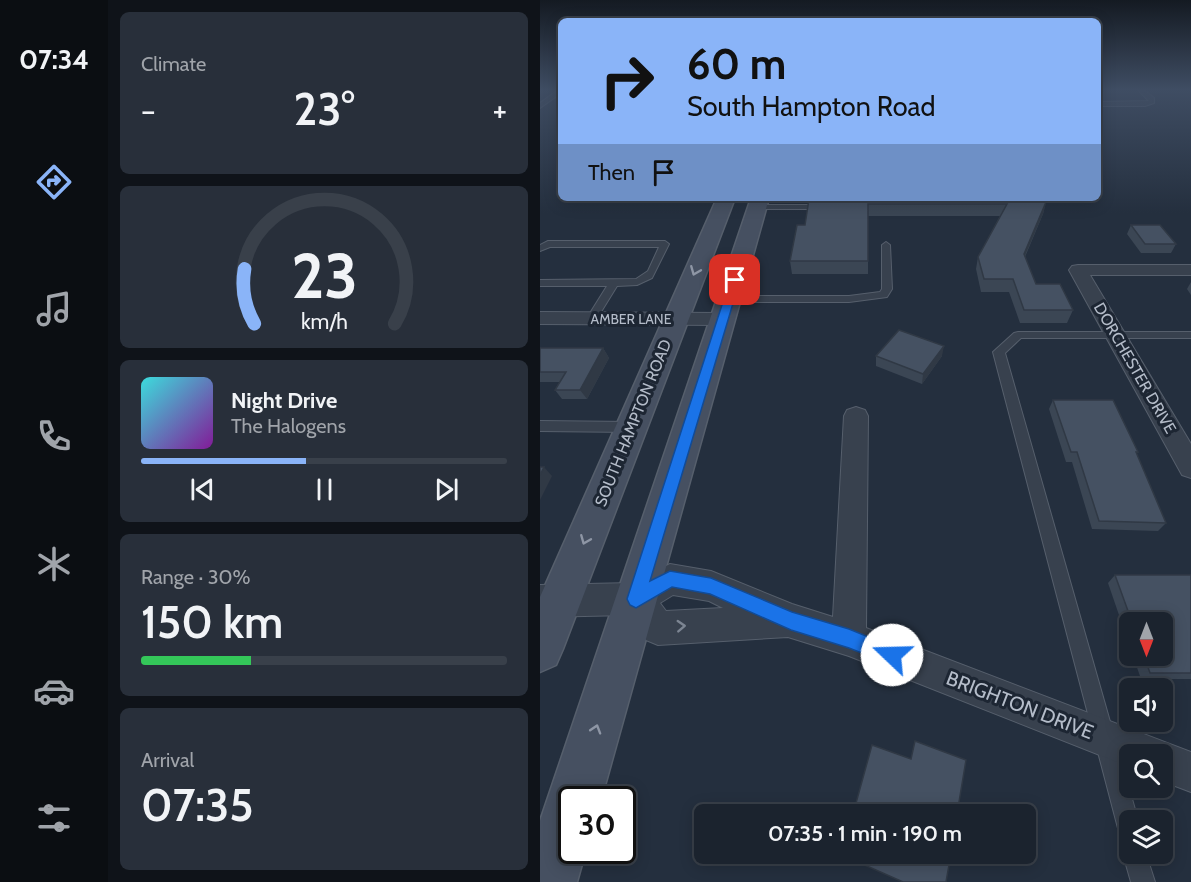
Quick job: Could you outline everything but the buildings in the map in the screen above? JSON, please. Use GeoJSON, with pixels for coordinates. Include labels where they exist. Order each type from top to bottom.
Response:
{"type":"FeatureCollection","features":[{"type":"Feature","properties":{"kind":"main road","name":"SOUTH HAMPTON ROAD"},"geometry":{"type":"LineString","coordinates":[[540,649],[550,601],[631,427],[725,201]]}},
{"type":"Feature","properties":{"kind":"main road"},"geometry":{"type":"LineString","coordinates":[[578,786],[759,202]]}},
{"type":"Feature","properties":{"kind":"main road"},"geometry":{"type":"LineString","coordinates":[[548,882],[558,851]]}},
{"type":"Feature","properties":{"kind":"street","name":"DORCHESTER DRIVE"},"geometry":{"type":"LineString","coordinates":[[1191,270],[1078,270],[1117,335],[1179,424],[1191,467]]}},
{"type":"Feature","properties":{"kind":"street","name":"AMBER LANE"},"geometry":{"type":"LineString","coordinates":[[540,318],[676,319],[726,309]]}},
{"type":"Feature","properties":{"kind":"street"},"geometry":{"type":"LineString","coordinates":[[849,639],[856,416]]}},
{"type":"Feature","properties":{"kind":"street","name":"BRIGHTON DRIVE"},"geometry":{"type":"LineString","coordinates":[[791,621],[658,628],[636,599],[670,579],[711,586],[791,621],[849,639],[1120,744]]}},
{"type":"Feature","properties":{"kind":"street"},"geometry":{"type":"LineString","coordinates":[[550,601],[636,599]]}},
{"type":"Feature","properties":{"kind":"street"},"geometry":{"type":"LineString","coordinates":[[1173,765],[1191,772]]}},
{"type":"Feature","properties":{"kind":"lane"},"geometry":{"type":"LineString","coordinates":[[759,202],[832,207]]}},
{"type":"Feature","properties":{"kind":"lane"},"geometry":{"type":"LineString","coordinates":[[540,248],[548,244],[666,244],[648,279],[640,283],[540,283]]}},
{"type":"Feature","properties":{"kind":"lane"},"geometry":{"type":"LineString","coordinates":[[726,309],[883,295],[886,289],[886,245]]}},
{"type":"Feature","properties":{"kind":"lane"},"geometry":{"type":"LineString","coordinates":[[592,318],[614,283]]}},
{"type":"Feature","properties":{"kind":"lane"},"geometry":{"type":"LineString","coordinates":[[1124,810],[999,352],[1018,335],[1191,335]]}},
{"type":"Feature","properties":{"kind":"lane"},"geometry":{"type":"LineString","coordinates":[[540,426],[631,427]]}},
{"type":"Feature","properties":{"kind":"lane"},"geometry":{"type":"LineString","coordinates":[[1138,864],[1143,882]]}},
{"type":"Feature","properties":{"kind":"route"},"geometry":{"type":"LineString","coordinates":[[735,280],[636,599],[670,579],[711,586],[791,621],[892,655]]}}]}
